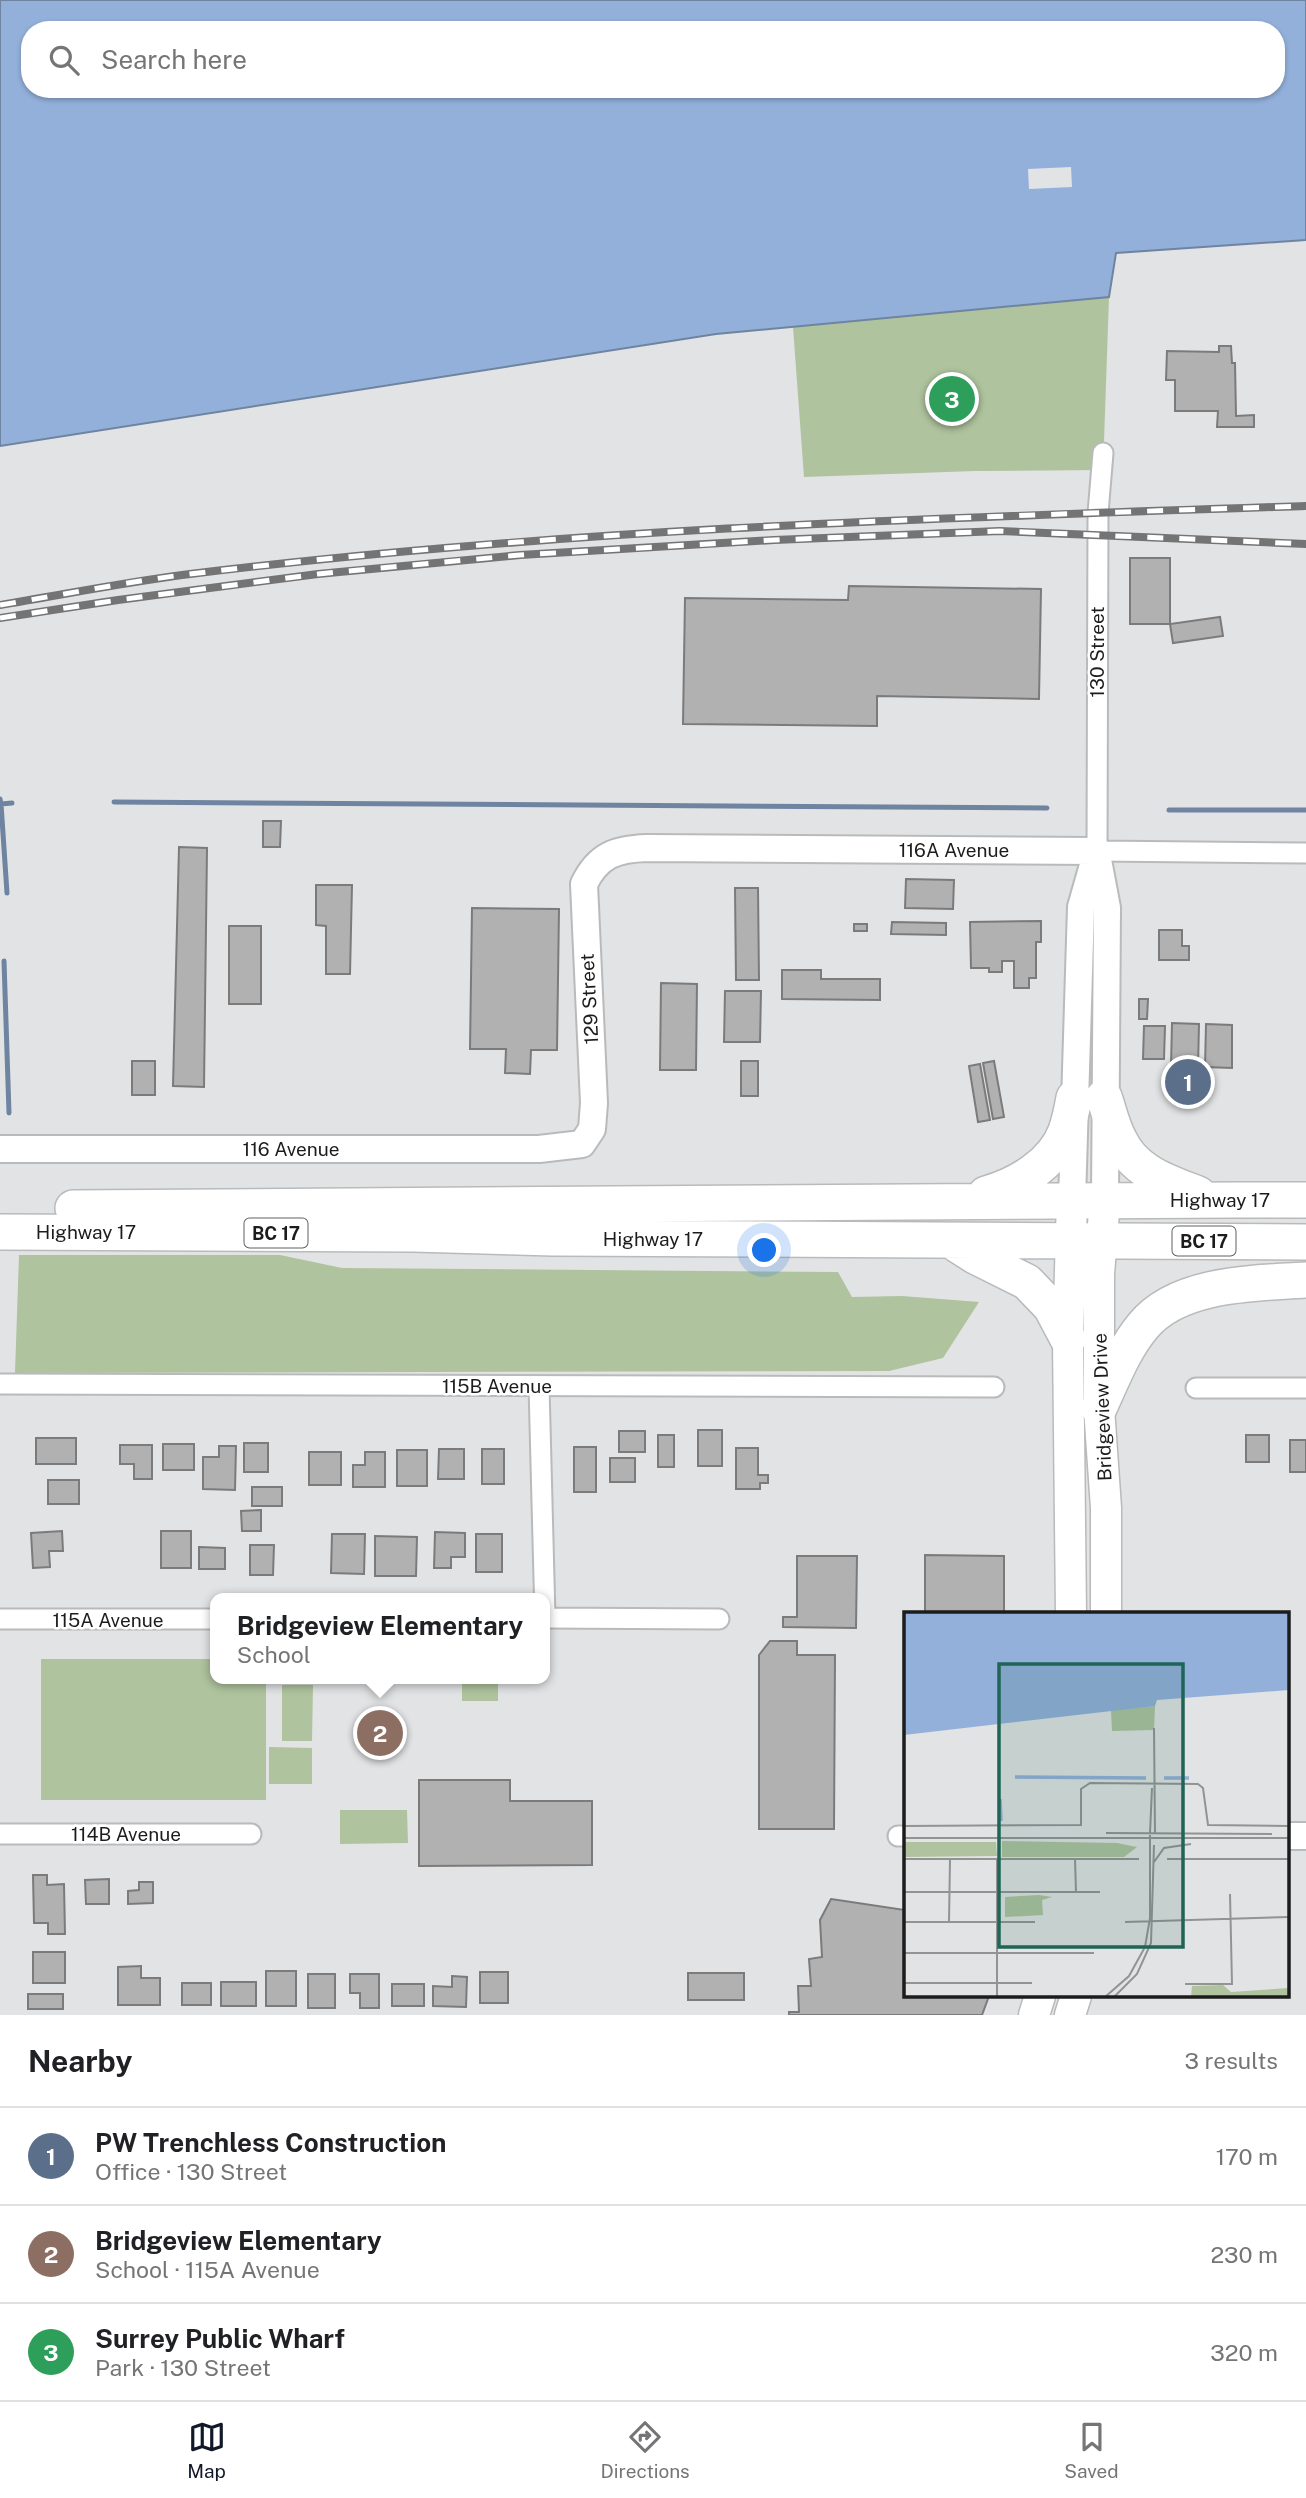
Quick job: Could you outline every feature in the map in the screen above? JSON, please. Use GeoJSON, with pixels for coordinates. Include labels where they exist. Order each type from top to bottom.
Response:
{"type":"FeatureCollection","features":[{"type":"Feature","properties":{"kind":"highway"},"geometry":{"type":"LineString","coordinates":[[966,1199],[1008,1188],[1044,1163],[1089,1098],[1137,1164],[1159,1179],[1215,1200]]}},
{"type":"Feature","properties":{"kind":"highway","name":"Highway 17"},"geometry":{"type":"LineString","coordinates":[[0,1208],[374,1207],[966,1199],[1084,1219],[1306,1242]]}},
{"type":"Feature","properties":{"kind":"highway","name":"Highway 17"},"geometry":{"type":"LineString","coordinates":[[0,1232],[951,1240],[1215,1200],[1306,1200]]}},
{"type":"Feature","properties":{"kind":"highway"},"geometry":{"type":"LineString","coordinates":[[553,1238],[660,1224],[945,1221],[1050,1217],[1084,1219]]}},
{"type":"Feature","properties":{"kind":"highway"},"geometry":{"type":"LineString","coordinates":[[951,1240],[975,1256],[1027,1282],[1051,1307],[1068,1339]]}},
{"type":"Feature","properties":{"kind":"highway"},"geometry":{"type":"LineString","coordinates":[[1100,1408],[1122,1360],[1142,1327],[1170,1305],[1203,1292],[1252,1283],[1306,1280]]}},
{"type":"Feature","properties":{"kind":"main road","name":"Bridgeview Drive"},"geometry":{"type":"LineString","coordinates":[[1072,1612],[1068,1339],[1084,1219]]}},
{"type":"Feature","properties":{"kind":"main road","name":"Bridgeview Drive"},"geometry":{"type":"LineString","coordinates":[[1084,1219],[1099,1267],[1100,1408],[1106,1508],[1105,1612]]}},
{"type":"Feature","properties":{"kind":"main road"},"geometry":{"type":"LineString","coordinates":[[1034,2015],[1040,1997]]}},
{"type":"Feature","properties":{"kind":"main road"},"geometry":{"type":"LineString","coordinates":[[1070,2015],[1076,1997]]}},
{"type":"Feature","properties":{"kind":"street","name":"130 Street"},"geometry":{"type":"LineString","coordinates":[[1084,1219],[1089,1098],[1107,908],[1097,851],[1098,513],[1103,453]]}},
{"type":"Feature","properties":{"kind":"street","name":"116A Avenue"},"geometry":{"type":"LineString","coordinates":[[603,857],[629,849],[647,848],[1306,853]]}},
{"type":"Feature","properties":{"kind":"street","name":"129 Street"},"geometry":{"type":"LineString","coordinates":[[582,1144],[592,1129],[594,1103],[584,884],[591,868],[603,857]]}},
{"type":"Feature","properties":{"kind":"street","name":"116 Avenue"},"geometry":{"type":"LineString","coordinates":[[0,1149],[539,1149],[582,1144]]}},
{"type":"Feature","properties":{"kind":"street","name":"115B Avenue"},"geometry":{"type":"LineString","coordinates":[[0,1384],[994,1387]]}},
{"type":"Feature","properties":{"kind":"street"},"geometry":{"type":"LineString","coordinates":[[538,1386],[544,1593]]}},
{"type":"Feature","properties":{"kind":"street"},"geometry":{"type":"LineString","coordinates":[[1196,1388],[1306,1388]]}},
{"type":"Feature","properties":{"kind":"street"},"geometry":{"type":"LineString","coordinates":[[550,1618],[719,1619]]}},
{"type":"Feature","properties":{"kind":"street","name":"115A Avenue"},"geometry":{"type":"LineString","coordinates":[[0,1619],[210,1619]]}},
{"type":"Feature","properties":{"kind":"street","name":"114B Avenue"},"geometry":{"type":"LineString","coordinates":[[0,1835],[251,1834]]}},
{"type":"Feature","properties":{"kind":"street"},"geometry":{"type":"LineString","coordinates":[[1288,1836],[1306,1836]]}},
{"type":"Feature","properties":{"kind":"green space"},"geometry":{"type":"Polygon","coordinates":[[[1109,297],[1103,470],[804,477],[793,327],[1109,297]]]}},
{"type":"Feature","properties":{"kind":"green space"},"geometry":{"type":"Polygon","coordinates":[[[19,1255],[280,1255],[342,1268],[838,1272],[852,1297],[902,1296],[979,1302],[943,1358],[889,1371],[15,1373],[19,1255]]]}},
{"type":"Feature","properties":{"kind":"green space"},"geometry":{"type":"Polygon","coordinates":[[[41,1659],[210,1659],[210,1684],[266,1684],[266,1800],[41,1800],[41,1659]]]}},
{"type":"Feature","properties":{"kind":"green space"},"geometry":{"type":"Polygon","coordinates":[[[462,1684],[498,1684],[498,1701],[462,1701],[462,1684]]]}},
{"type":"Feature","properties":{"kind":"green space"},"geometry":{"type":"Polygon","coordinates":[[[282,1685],[313,1685],[312,1741],[282,1741],[282,1685]]]}},
{"type":"Feature","properties":{"kind":"green space"},"geometry":{"type":"Polygon","coordinates":[[[269,1747],[312,1748],[312,1784],[269,1784],[269,1747]]]}},
{"type":"Feature","properties":{"kind":"green space"},"geometry":{"type":"Polygon","coordinates":[[[340,1810],[407,1810],[408,1843],[340,1844],[340,1810]]]}},
{"type":"Feature","properties":{"kind":"water"},"geometry":{"type":"Polygon","coordinates":[[[0,0],[1306,0],[1306,240],[1116,253],[1109,297],[716,334],[0,446],[0,0]]]}},
{"type":"Feature","properties":{"kind":"pier"},"geometry":{"type":"Polygon","coordinates":[[[1071,167],[1072,187],[1029,189],[1028,169],[1071,167]]]}},
{"type":"Feature","properties":{"kind":"building"},"geometry":{"type":"Polygon","coordinates":[[[1219,346],[1231,346],[1232,363],[1235,363],[1236,416],[1254,415],[1254,427],[1217,427],[1218,411],[1175,411],[1175,380],[1166,380],[1167,351],[1219,352],[1219,346]]]}},
{"type":"Feature","properties":{"kind":"building"},"geometry":{"type":"Polygon","coordinates":[[[1130,558],[1170,558],[1170,624],[1130,624],[1130,558]]]}},
{"type":"Feature","properties":{"kind":"building"},"geometry":{"type":"Polygon","coordinates":[[[849,586],[1041,589],[1039,699],[877,696],[877,726],[683,724],[685,598],[848,600],[849,586]]]}},
{"type":"Feature","properties":{"kind":"building"},"geometry":{"type":"Polygon","coordinates":[[[1220,617],[1223,636],[1173,643],[1170,624],[1220,617]]]}},
{"type":"Feature","properties":{"kind":"building"},"geometry":{"type":"Polygon","coordinates":[[[263,821],[281,821],[280,847],[263,847],[263,821]]]}},
{"type":"Feature","properties":{"kind":"building"},"geometry":{"type":"Polygon","coordinates":[[[179,847],[207,848],[204,1087],[173,1086],[179,847]]]}},
{"type":"Feature","properties":{"kind":"building"},"geometry":{"type":"Polygon","coordinates":[[[906,879],[954,880],[953,909],[905,908],[906,879]]]}},
{"type":"Feature","properties":{"kind":"building"},"geometry":{"type":"Polygon","coordinates":[[[316,885],[352,885],[350,974],[326,974],[326,926],[316,925],[316,885]]]}},
{"type":"Feature","properties":{"kind":"building"},"geometry":{"type":"Polygon","coordinates":[[[735,888],[758,888],[759,980],[736,980],[735,888]]]}},
{"type":"Feature","properties":{"kind":"building"},"geometry":{"type":"Polygon","coordinates":[[[472,908],[559,909],[557,1050],[531,1050],[530,1074],[505,1073],[506,1049],[470,1049],[472,908]]]}},
{"type":"Feature","properties":{"kind":"building"},"geometry":{"type":"Polygon","coordinates":[[[1041,921],[1041,942],[1036,942],[1036,978],[1029,978],[1029,988],[1014,988],[1014,961],[1002,961],[1002,972],[989,972],[989,968],[971,968],[970,922],[1041,921]]]}},
{"type":"Feature","properties":{"kind":"building"},"geometry":{"type":"Polygon","coordinates":[[[892,922],[946,923],[946,935],[891,934],[892,922]]]}},
{"type":"Feature","properties":{"kind":"building"},"geometry":{"type":"Polygon","coordinates":[[[854,924],[867,924],[867,931],[854,931],[854,924]]]}},
{"type":"Feature","properties":{"kind":"building"},"geometry":{"type":"Polygon","coordinates":[[[229,926],[261,926],[261,1004],[229,1004],[229,926]]]}},
{"type":"Feature","properties":{"kind":"building"},"geometry":{"type":"Polygon","coordinates":[[[1159,930],[1182,930],[1182,946],[1189,946],[1189,960],[1159,960],[1159,930]]]}},
{"type":"Feature","properties":{"kind":"building"},"geometry":{"type":"Polygon","coordinates":[[[782,970],[821,970],[821,979],[880,979],[880,1000],[782,999],[782,970]]]}},
{"type":"Feature","properties":{"kind":"building"},"geometry":{"type":"Polygon","coordinates":[[[661,983],[697,984],[696,1070],[660,1070],[661,983]]]}},
{"type":"Feature","properties":{"kind":"building"},"geometry":{"type":"Polygon","coordinates":[[[725,991],[761,991],[760,1042],[724,1042],[725,991]]]}},
{"type":"Feature","properties":{"kind":"building"},"geometry":{"type":"Polygon","coordinates":[[[1139,999],[1148,999],[1147,1019],[1139,1019],[1139,999]]]}},
{"type":"Feature","properties":{"kind":"building"},"geometry":{"type":"Polygon","coordinates":[[[1172,1023],[1199,1024],[1198,1067],[1171,1066],[1172,1023]]]}},
{"type":"Feature","properties":{"kind":"building"},"geometry":{"type":"Polygon","coordinates":[[[1206,1024],[1232,1025],[1232,1068],[1205,1067],[1206,1024]]]}},
{"type":"Feature","properties":{"kind":"building"},"geometry":{"type":"Polygon","coordinates":[[[1144,1026],[1165,1026],[1164,1059],[1143,1059],[1144,1026]]]}},
{"type":"Feature","properties":{"kind":"building"},"geometry":{"type":"Polygon","coordinates":[[[132,1061],[155,1061],[155,1095],[132,1095],[132,1061]]]}},
{"type":"Feature","properties":{"kind":"building"},"geometry":{"type":"Polygon","coordinates":[[[741,1061],[758,1061],[758,1096],[741,1096],[741,1061]]]}},
{"type":"Feature","properties":{"kind":"building"},"geometry":{"type":"Polygon","coordinates":[[[994,1061],[1004,1117],[993,1119],[983,1063],[994,1061]]]}},
{"type":"Feature","properties":{"kind":"building"},"geometry":{"type":"Polygon","coordinates":[[[980,1064],[990,1120],[978,1122],[969,1066],[980,1064]]]}},
{"type":"Feature","properties":{"kind":"building"},"geometry":{"type":"Polygon","coordinates":[[[698,1430],[722,1430],[722,1466],[698,1466],[698,1430]]]}},
{"type":"Feature","properties":{"kind":"building"},"geometry":{"type":"Polygon","coordinates":[[[619,1431],[645,1431],[645,1452],[619,1452],[619,1431]]]}},
{"type":"Feature","properties":{"kind":"building"},"geometry":{"type":"Polygon","coordinates":[[[658,1435],[674,1435],[674,1467],[658,1467],[658,1435]]]}},
{"type":"Feature","properties":{"kind":"building"},"geometry":{"type":"Polygon","coordinates":[[[1246,1435],[1269,1435],[1269,1462],[1246,1462],[1246,1435]]]}},
{"type":"Feature","properties":{"kind":"building"},"geometry":{"type":"Polygon","coordinates":[[[36,1438],[76,1438],[76,1464],[36,1464],[36,1438]]]}},
{"type":"Feature","properties":{"kind":"building"},"geometry":{"type":"Polygon","coordinates":[[[1290,1440],[1306,1440],[1306,1472],[1290,1472],[1290,1440]]]}},
{"type":"Feature","properties":{"kind":"building"},"geometry":{"type":"Polygon","coordinates":[[[244,1443],[268,1443],[268,1472],[244,1472],[244,1443]]]}},
{"type":"Feature","properties":{"kind":"building"},"geometry":{"type":"Polygon","coordinates":[[[163,1444],[194,1444],[194,1470],[163,1470],[163,1444]]]}},
{"type":"Feature","properties":{"kind":"building"},"geometry":{"type":"Polygon","coordinates":[[[120,1445],[152,1445],[152,1479],[134,1479],[134,1464],[120,1464],[120,1445]]]}},
{"type":"Feature","properties":{"kind":"building"},"geometry":{"type":"Polygon","coordinates":[[[219,1446],[236,1446],[235,1490],[203,1489],[203,1457],[219,1457],[219,1446]]]}},
{"type":"Feature","properties":{"kind":"building"},"geometry":{"type":"Polygon","coordinates":[[[574,1447],[596,1447],[596,1492],[574,1492],[574,1447]]]}},
{"type":"Feature","properties":{"kind":"building"},"geometry":{"type":"Polygon","coordinates":[[[736,1448],[758,1448],[758,1475],[768,1475],[768,1483],[760,1483],[760,1489],[736,1489],[736,1448]]]}},
{"type":"Feature","properties":{"kind":"building"},"geometry":{"type":"Polygon","coordinates":[[[439,1449],[464,1449],[464,1479],[438,1479],[439,1449]]]}},
{"type":"Feature","properties":{"kind":"building"},"geometry":{"type":"Polygon","coordinates":[[[482,1449],[504,1449],[504,1484],[482,1484],[482,1449]]]}},
{"type":"Feature","properties":{"kind":"building"},"geometry":{"type":"Polygon","coordinates":[[[397,1450],[427,1450],[427,1486],[397,1486],[397,1450]]]}},
{"type":"Feature","properties":{"kind":"building"},"geometry":{"type":"Polygon","coordinates":[[[309,1452],[341,1452],[341,1485],[309,1485],[309,1452]]]}},
{"type":"Feature","properties":{"kind":"building"},"geometry":{"type":"Polygon","coordinates":[[[365,1452],[385,1452],[385,1487],[353,1487],[353,1465],[365,1465],[365,1452]]]}},
{"type":"Feature","properties":{"kind":"building"},"geometry":{"type":"Polygon","coordinates":[[[610,1458],[635,1458],[635,1482],[610,1482],[610,1458]]]}},
{"type":"Feature","properties":{"kind":"building"},"geometry":{"type":"Polygon","coordinates":[[[48,1480],[79,1480],[79,1504],[48,1504],[48,1480]]]}},
{"type":"Feature","properties":{"kind":"building"},"geometry":{"type":"Polygon","coordinates":[[[252,1487],[282,1487],[282,1506],[252,1506],[252,1487]]]}},
{"type":"Feature","properties":{"kind":"building"},"geometry":{"type":"Polygon","coordinates":[[[261,1510],[261,1531],[242,1531],[241,1511],[261,1510]]]}},
{"type":"Feature","properties":{"kind":"building"},"geometry":{"type":"Polygon","coordinates":[[[62,1531],[63,1551],[49,1551],[50,1567],[33,1568],[31,1533],[62,1531]]]}},
{"type":"Feature","properties":{"kind":"building"},"geometry":{"type":"Polygon","coordinates":[[[161,1531],[191,1531],[191,1568],[161,1568],[161,1531]]]}},
{"type":"Feature","properties":{"kind":"building"},"geometry":{"type":"Polygon","coordinates":[[[435,1532],[465,1533],[465,1557],[451,1557],[451,1568],[434,1568],[435,1532]]]}},
{"type":"Feature","properties":{"kind":"building"},"geometry":{"type":"Polygon","coordinates":[[[332,1534],[365,1534],[364,1574],[331,1573],[332,1534]]]}},
{"type":"Feature","properties":{"kind":"building"},"geometry":{"type":"Polygon","coordinates":[[[476,1534],[502,1534],[502,1572],[476,1572],[476,1534]]]}},
{"type":"Feature","properties":{"kind":"building"},"geometry":{"type":"Polygon","coordinates":[[[375,1536],[417,1537],[416,1576],[375,1576],[375,1536]]]}},
{"type":"Feature","properties":{"kind":"building"},"geometry":{"type":"Polygon","coordinates":[[[250,1545],[274,1545],[273,1575],[250,1575],[250,1545]]]}},
{"type":"Feature","properties":{"kind":"building"},"geometry":{"type":"Polygon","coordinates":[[[199,1547],[225,1548],[225,1569],[199,1569],[199,1547]]]}},
{"type":"Feature","properties":{"kind":"building"},"geometry":{"type":"Polygon","coordinates":[[[925,1555],[1004,1556],[1004,1612],[925,1612],[925,1555]]]}},
{"type":"Feature","properties":{"kind":"building"},"geometry":{"type":"Polygon","coordinates":[[[797,1556],[857,1556],[856,1628],[783,1627],[783,1617],[797,1617],[797,1556]]]}},
{"type":"Feature","properties":{"kind":"building"},"geometry":{"type":"Polygon","coordinates":[[[770,1641],[797,1641],[797,1655],[835,1655],[834,1829],[759,1829],[759,1655],[770,1641]]]}},
{"type":"Feature","properties":{"kind":"building"},"geometry":{"type":"Polygon","coordinates":[[[419,1780],[510,1780],[510,1801],[592,1801],[592,1865],[419,1866],[419,1780]]]}},
{"type":"Feature","properties":{"kind":"building"},"geometry":{"type":"Polygon","coordinates":[[[33,1875],[47,1875],[47,1885],[64,1884],[65,1934],[48,1934],[48,1923],[34,1923],[33,1875]]]}},
{"type":"Feature","properties":{"kind":"building"},"geometry":{"type":"Polygon","coordinates":[[[109,1879],[109,1904],[86,1904],[85,1880],[109,1879]]]}},
{"type":"Feature","properties":{"kind":"building"},"geometry":{"type":"Polygon","coordinates":[[[139,1882],[153,1882],[153,1903],[128,1904],[128,1891],[139,1890],[139,1882]]]}},
{"type":"Feature","properties":{"kind":"building"},"geometry":{"type":"Polygon","coordinates":[[[831,1899],[904,1910],[904,1997],[989,1997],[982,2015],[789,2015],[789,2012],[799,2012],[798,1986],[811,1986],[809,1959],[822,1957],[820,1920],[831,1899]]]}},
{"type":"Feature","properties":{"kind":"building"},"geometry":{"type":"Polygon","coordinates":[[[33,1952],[65,1952],[65,1983],[33,1983],[33,1952]]]}},
{"type":"Feature","properties":{"kind":"building"},"geometry":{"type":"Polygon","coordinates":[[[141,1966],[141,1978],[160,1978],[160,2005],[118,2005],[118,1967],[141,1966]]]}},
{"type":"Feature","properties":{"kind":"building"},"geometry":{"type":"Polygon","coordinates":[[[266,1971],[296,1971],[296,2006],[266,2006],[266,1971]]]}},
{"type":"Feature","properties":{"kind":"building"},"geometry":{"type":"Polygon","coordinates":[[[480,1972],[508,1972],[508,2003],[480,2003],[480,1972]]]}},
{"type":"Feature","properties":{"kind":"building"},"geometry":{"type":"Polygon","coordinates":[[[688,1973],[744,1973],[744,2000],[688,2000],[688,1973]]]}},
{"type":"Feature","properties":{"kind":"building"},"geometry":{"type":"Polygon","coordinates":[[[308,1974],[335,1974],[335,2008],[308,2008],[308,1974]]]}},
{"type":"Feature","properties":{"kind":"building"},"geometry":{"type":"Polygon","coordinates":[[[350,1974],[379,1974],[379,2008],[360,2008],[360,1993],[350,1993],[350,1974]]]}},
{"type":"Feature","properties":{"kind":"building"},"geometry":{"type":"Polygon","coordinates":[[[452,1976],[467,1977],[466,2007],[433,2006],[433,1986],[452,1987],[452,1976]]]}},
{"type":"Feature","properties":{"kind":"building"},"geometry":{"type":"Polygon","coordinates":[[[221,1982],[256,1982],[256,2006],[221,2006],[221,1982]]]}},
{"type":"Feature","properties":{"kind":"building"},"geometry":{"type":"Polygon","coordinates":[[[182,1983],[211,1983],[211,2005],[182,2005],[182,1983]]]}},
{"type":"Feature","properties":{"kind":"building"},"geometry":{"type":"Polygon","coordinates":[[[392,1984],[424,1984],[424,2006],[392,2006],[392,1984]]]}},
{"type":"Feature","properties":{"kind":"building"},"geometry":{"type":"Polygon","coordinates":[[[28,1994],[63,1994],[63,2009],[28,2009],[28,1994]]]}},
{"type":"Feature","properties":{"kind":"waterway"},"geometry":{"type":"LineString","coordinates":[[0,799],[1,804],[12,803]]}},
{"type":"Feature","properties":{"kind":"waterway"},"geometry":{"type":"LineString","coordinates":[[114,802],[1047,808]]}},
{"type":"Feature","properties":{"kind":"waterway"},"geometry":{"type":"LineString","coordinates":[[1,804],[7,893]]}},
{"type":"Feature","properties":{"kind":"waterway"},"geometry":{"type":"LineString","coordinates":[[1169,810],[1306,810]]}},
{"type":"Feature","properties":{"kind":"waterway"},"geometry":{"type":"LineString","coordinates":[[4,961],[9,1113]]}},
{"type":"Feature","properties":{"kind":"railway"},"geometry":{"type":"LineString","coordinates":[[0,605],[182,575],[462,546],[884,521],[1306,506]]}},
{"type":"Feature","properties":{"kind":"railway"},"geometry":{"type":"LineString","coordinates":[[0,618],[318,574],[520,555],[774,540],[1000,531],[1306,544]]}},
{"type":"Feature","properties":{"kind":"place","name":"Surrey Public Wharf"},"geometry":{"type":"Point","coordinates":[952,399]}},
{"type":"Feature","properties":{"kind":"place","name":"PW Trenchless Construction"},"geometry":{"type":"Point","coordinates":[1188,1082]}},
{"type":"Feature","properties":{"kind":"place","name":"Bridgeview Elementary"},"geometry":{"type":"Point","coordinates":[380,1733]}}]}
